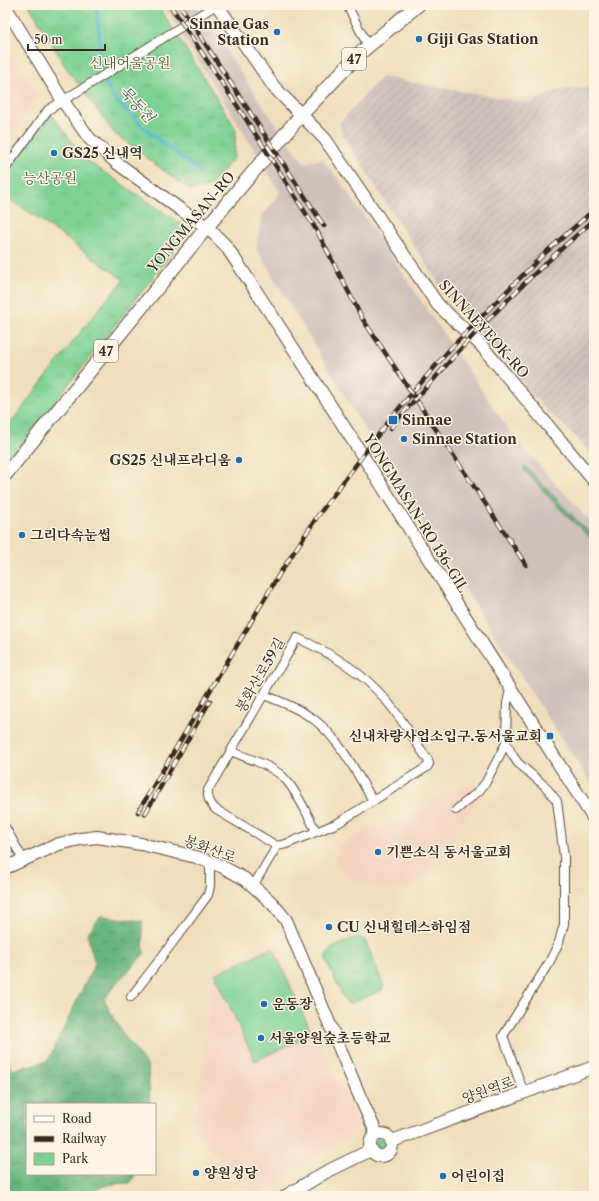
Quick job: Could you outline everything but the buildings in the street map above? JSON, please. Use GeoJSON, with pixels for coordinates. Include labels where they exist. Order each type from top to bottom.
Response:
{"type":"FeatureCollection","features":[{"type":"Feature","properties":{"kind":"main road","name":"YONGMASAN-RO"},"geometry":{"type":"LineString","coordinates":[[5,475],[300,115],[368,46],[418,5]]}},
{"type":"Feature","properties":{"kind":"street"},"geometry":{"type":"LineString","coordinates":[[5,169],[48,110],[216,5]]}},
{"type":"Feature","properties":{"kind":"street","name":"SINNAEYEOK-RO"},"geometry":{"type":"LineString","coordinates":[[216,5],[274,87],[325,139],[438,305],[480,344],[594,481]]}},
{"type":"Feature","properties":{"kind":"street"},"geometry":{"type":"LineString","coordinates":[[347,5],[368,46]]}},
{"type":"Feature","properties":{"kind":"street","name":"YONGMASAN-RO 136-GIL"},"geometry":{"type":"LineString","coordinates":[[5,6],[63,101],[88,138],[117,163],[207,227],[226,246],[320,389],[510,690],[594,819]]}},
{"type":"Feature","properties":{"kind":"street","name":"봉화산로59길"},"geometry":{"type":"LineString","coordinates":[[297,638],[337,659],[368,681],[386,699],[428,760],[429,764],[427,767],[338,823],[286,844],[277,846],[215,808],[210,803],[207,795],[208,790],[264,694],[297,638]]}},
{"type":"Feature","properties":{"kind":"street"},"geometry":{"type":"LineString","coordinates":[[456,810],[479,791],[486,782],[506,743],[510,690]]}},
{"type":"Feature","properties":{"kind":"street"},"geometry":{"type":"LineString","coordinates":[[264,694],[296,709],[317,722],[343,752],[373,801]]}},
{"type":"Feature","properties":{"kind":"street"},"geometry":{"type":"LineString","coordinates":[[506,743],[518,763],[545,786],[557,801],[564,857],[564,924],[559,942],[550,961],[503,1036],[524,1093]]}},
{"type":"Feature","properties":{"kind":"street"},"geometry":{"type":"LineString","coordinates":[[231,751],[270,768],[285,780],[300,802],[316,831]]}},
{"type":"Feature","properties":{"kind":"street"},"geometry":{"type":"LineString","coordinates":[[5,827],[23,860]]}},
{"type":"Feature","properties":{"kind":"street","name":"봉화산로"},"geometry":{"type":"LineString","coordinates":[[5,868],[59,844],[97,837],[141,844],[196,857],[221,866],[245,879],[272,903],[286,920],[360,1098],[376,1132]]}},
{"type":"Feature","properties":{"kind":"street"},"geometry":{"type":"LineString","coordinates":[[253,886],[277,846]]}},
{"type":"Feature","properties":{"kind":"street"},"geometry":{"type":"LineString","coordinates":[[131,997],[184,930],[208,895],[210,886],[210,862]]}},
{"type":"Feature","properties":{"kind":"street","name":"양원역로"},"geometry":{"type":"LineString","coordinates":[[392,1141],[594,1067]]}},
{"type":"Feature","properties":{"kind":"street"},"geometry":{"type":"LineString","coordinates":[[376,1132],[388,1135],[392,1141],[392,1148],[387,1154],[380,1156],[371,1150],[370,1143],[376,1132]]}},
{"type":"Feature","properties":{"kind":"street"},"geometry":{"type":"LineString","coordinates":[[286,1196],[324,1173],[371,1150]]}},
{"type":"Feature","properties":{"kind":"shaded area"},"geometry":{"type":"Polygon","coordinates":[[[163,5],[196,5],[265,109],[304,163],[322,159],[340,181],[514,438],[594,524],[594,789],[411,506],[256,248],[262,216],[280,193],[241,128],[163,5]]]}},
{"type":"Feature","properties":{"kind":"shaded area"},"geometry":{"type":"Polygon","coordinates":[[[5,43],[37,93],[5,145],[5,43]]]}},
{"type":"Feature","properties":{"kind":"shaded area"},"geometry":{"type":"Polygon","coordinates":[[[382,77],[528,103],[564,88],[594,87],[594,457],[577,438],[542,406],[451,301],[400,225],[342,133],[339,123],[382,77]]]}},
{"type":"Feature","properties":{"kind":"shaded area"},"geometry":{"type":"Polygon","coordinates":[[[483,785],[485,789],[457,828],[447,851],[426,876],[407,889],[386,887],[353,880],[335,862],[337,846],[369,829],[405,822],[443,793],[459,787],[483,785]]]}},
{"type":"Feature","properties":{"kind":"shaded area","name":"서울양원숲초등학교"},"geometry":{"type":"Polygon","coordinates":[[[274,942],[359,1129],[256,1196],[249,1196],[190,1126],[198,1105],[213,971],[274,942]]]}},
{"type":"Feature","properties":{"kind":"green space","name":"신내어울공원"},"geometry":{"type":"Polygon","coordinates":[[[29,5],[158,5],[236,129],[234,158],[209,187],[190,190],[115,134],[65,66],[29,5]]]}},
{"type":"Feature","properties":{"kind":"green space","name":"능산공원"},"geometry":{"type":"Polygon","coordinates":[[[48,110],[86,160],[190,230],[5,465],[5,430],[97,311],[124,280],[25,209],[5,197],[5,169],[48,110]]]}},
{"type":"Feature","properties":{"kind":"green space"},"geometry":{"type":"Polygon","coordinates":[[[525,466],[577,521],[594,536],[594,541],[565,514],[524,470],[525,466]]]}},
{"type":"Feature","properties":{"kind":"green space"},"geometry":{"type":"Polygon","coordinates":[[[101,916],[142,921],[144,954],[115,985],[104,1000],[121,1031],[148,1067],[150,1103],[26,1103],[26,1175],[135,1175],[130,1183],[103,1186],[91,1196],[5,1196],[5,1057],[12,1070],[48,1061],[95,963],[87,934],[101,916]]]}},
{"type":"Feature","properties":{"kind":"green space"},"geometry":{"type":"Polygon","coordinates":[[[357,937],[364,939],[366,942],[384,986],[382,990],[350,1004],[345,1001],[326,960],[326,956],[332,948],[357,937]]]}},
{"type":"Feature","properties":{"kind":"green space","name":"운동장"},"geometry":{"type":"Polygon","coordinates":[[[273,948],[312,1034],[255,1061],[215,974],[273,948]]]}},
{"type":"Feature","properties":{"kind":"green space"},"geometry":{"type":"Polygon","coordinates":[[[379,1138],[385,1138],[389,1142],[389,1148],[385,1152],[379,1152],[375,1148],[375,1142],[379,1138]]]}},
{"type":"Feature","properties":{"kind":"waterway","name":"묵동천"},"geometry":{"type":"LineString","coordinates":[[96,5],[100,42],[98,66],[113,98],[151,134],[199,171]]}},
{"type":"Feature","properties":{"kind":"railway"},"geometry":{"type":"LineString","coordinates":[[170,5],[244,116],[317,231],[362,318],[526,565]]}},
{"type":"Feature","properties":{"kind":"railway"},"geometry":{"type":"LineString","coordinates":[[180,5],[324,226]]}},
{"type":"Feature","properties":{"kind":"railway"},"geometry":{"type":"LineString","coordinates":[[138,812],[280,573],[317,517],[390,419],[450,349],[487,311],[545,253],[594,210]]}},
{"type":"Feature","properties":{"kind":"railway"},"geometry":{"type":"LineString","coordinates":[[391,428],[472,336],[532,276],[594,220]]}},
{"type":"Feature","properties":{"kind":"railway"},"geometry":{"type":"LineString","coordinates":[[145,814],[210,701]]}},
{"type":"Feature","properties":{"kind":"place","name":"Sinnae Gas Station"},"geometry":{"type":"Point","coordinates":[277,32]}},
{"type":"Feature","properties":{"kind":"place","name":"Giji Gas Station"},"geometry":{"type":"Point","coordinates":[419,39]}},
{"type":"Feature","properties":{"kind":"place","name":"GS25 신내역"},"geometry":{"type":"Point","coordinates":[54,153]}},
{"type":"Feature","properties":{"kind":"place","name":"Sinnae"},"geometry":{"type":"Point","coordinates":[393,420]}},
{"type":"Feature","properties":{"kind":"place","name":"Sinnae Station"},"geometry":{"type":"Point","coordinates":[404,439]}},
{"type":"Feature","properties":{"kind":"place","name":"GS25 신내프라디움"},"geometry":{"type":"Point","coordinates":[239,460]}},
{"type":"Feature","properties":{"kind":"place","name":"그리다속눈썹"},"geometry":{"type":"Point","coordinates":[22,535]}},
{"type":"Feature","properties":{"kind":"place","name":"신내차량사업소입구.동서울교회"},"geometry":{"type":"Point","coordinates":[550,736]}},
{"type":"Feature","properties":{"kind":"place","name":"기쁜소식 동서울교회"},"geometry":{"type":"Point","coordinates":[378,852]}},
{"type":"Feature","properties":{"kind":"place","name":"CU 신내힐데스하임점"},"geometry":{"type":"Point","coordinates":[329,927]}},
{"type":"Feature","properties":{"kind":"place","name":"운동장"},"geometry":{"type":"Point","coordinates":[264,1004]}},
{"type":"Feature","properties":{"kind":"place","name":"서울양원숲초등학교"},"geometry":{"type":"Point","coordinates":[261,1038]}},
{"type":"Feature","properties":{"kind":"place","name":"양원성당"},"geometry":{"type":"Point","coordinates":[196,1173]}},
{"type":"Feature","properties":{"kind":"place","name":"어린이집"},"geometry":{"type":"Point","coordinates":[443,1176]}}]}
